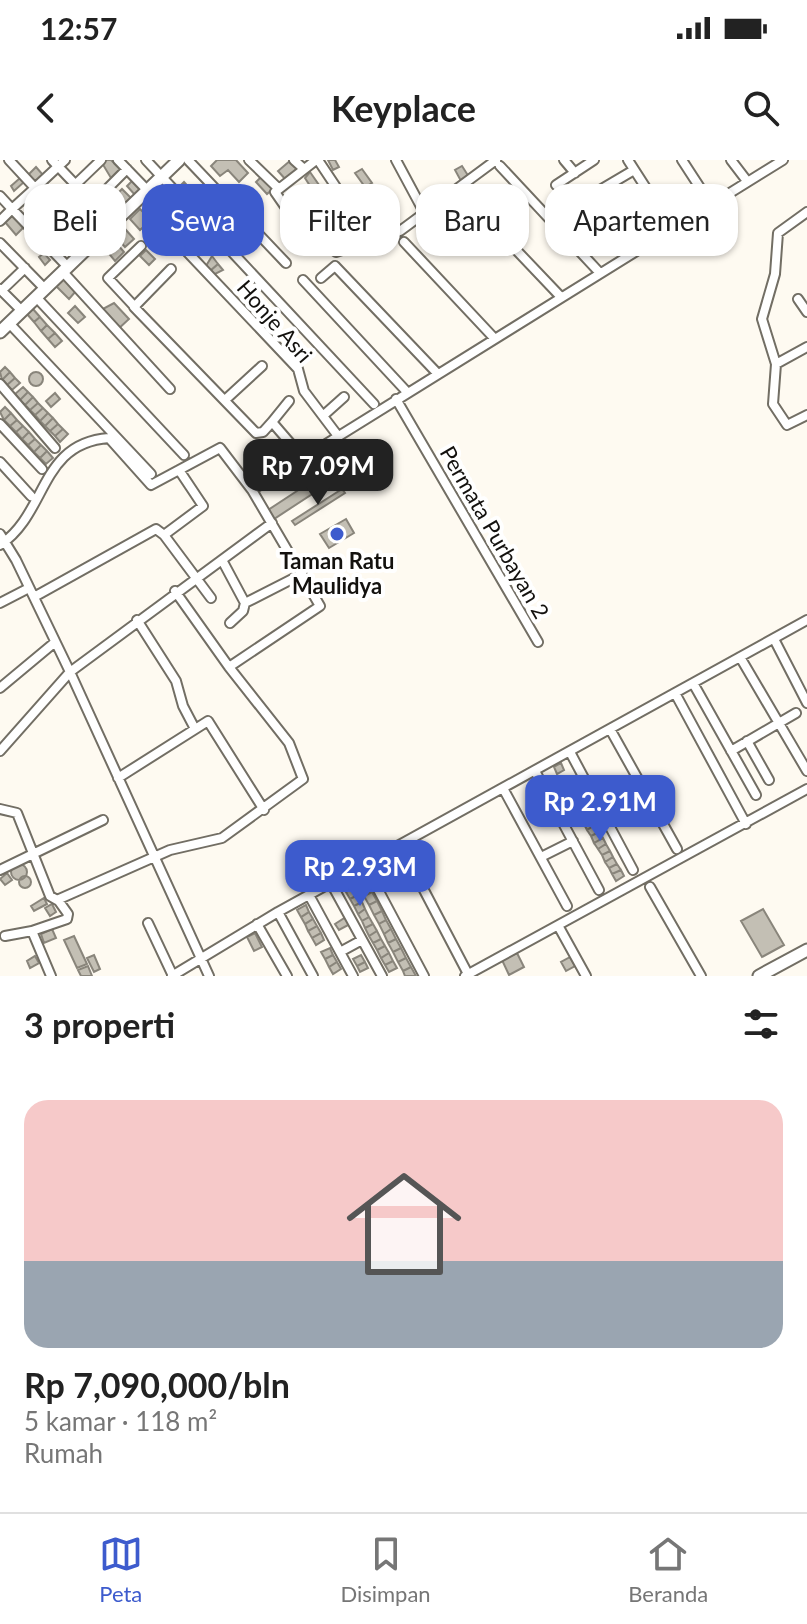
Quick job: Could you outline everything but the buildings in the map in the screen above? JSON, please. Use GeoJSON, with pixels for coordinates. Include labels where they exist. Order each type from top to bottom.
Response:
{"type":"FeatureCollection","features":[{"type":"Feature","properties":{"kind":"main road"},"geometry":{"type":"LineString","coordinates":[[156,184],[178,160]]}},
{"type":"Feature","properties":{"kind":"main road"},"geometry":{"type":"LineString","coordinates":[[126,212],[142,197]]}},
{"type":"Feature","properties":{"kind":"main road"},"geometry":{"type":"LineString","coordinates":[[4,328],[80,256]]}},
{"type":"Feature","properties":{"kind":"main road"},"geometry":{"type":"LineString","coordinates":[[759,976],[807,950]]}},
{"type":"Feature","properties":{"kind":"street"},"geometry":{"type":"LineString","coordinates":[[9,160],[31,184]]}},
{"type":"Feature","properties":{"kind":"street"},"geometry":{"type":"LineString","coordinates":[[76,184],[101,160]]}},
{"type":"Feature","properties":{"kind":"street"},"geometry":{"type":"LineString","coordinates":[[118,160],[142,185]]}},
{"type":"Feature","properties":{"kind":"street"},"geometry":{"type":"LineString","coordinates":[[146,160],[374,404]]}},
{"type":"Feature","properties":{"kind":"street"},"geometry":{"type":"LineString","coordinates":[[188,160],[286,263]]}},
{"type":"Feature","properties":{"kind":"street"},"geometry":{"type":"LineString","coordinates":[[249,160],[279,189]]}},
{"type":"Feature","properties":{"kind":"street"},"geometry":{"type":"LineString","coordinates":[[294,160],[304,169]]}},
{"type":"Feature","properties":{"kind":"street"},"geometry":{"type":"LineString","coordinates":[[280,200],[276,195],[279,189],[317,160],[334,184]]}},
{"type":"Feature","properties":{"kind":"street"},"geometry":{"type":"LineString","coordinates":[[396,160],[416,197]]}},
{"type":"Feature","properties":{"kind":"street"},"geometry":{"type":"LineString","coordinates":[[564,160],[575,173]]}},
{"type":"Feature","properties":{"kind":"street"},"geometry":{"type":"LineString","coordinates":[[558,184],[594,160]]}},
{"type":"Feature","properties":{"kind":"street"},"geometry":{"type":"LineString","coordinates":[[628,160],[644,184]]}},
{"type":"Feature","properties":{"kind":"street"},"geometry":{"type":"LineString","coordinates":[[682,160],[698,184]]}},
{"type":"Feature","properties":{"kind":"street"},"geometry":{"type":"LineString","coordinates":[[731,160],[747,181]]}},
{"type":"Feature","properties":{"kind":"street"},"geometry":{"type":"LineString","coordinates":[[738,186],[783,160]]}},
{"type":"Feature","properties":{"kind":"street"},"geometry":{"type":"LineString","coordinates":[[39,184],[58,162],[74,184]]}},
{"type":"Feature","properties":{"kind":"street"},"geometry":{"type":"LineString","coordinates":[[468,184],[498,163],[599,272]]}},
{"type":"Feature","properties":{"kind":"street"},"geometry":{"type":"LineString","coordinates":[[112,184],[127,169]]}},
{"type":"Feature","properties":{"kind":"street"},"geometry":{"type":"LineString","coordinates":[[610,184],[634,170]]}},
{"type":"Feature","properties":{"kind":"street"},"geometry":{"type":"LineString","coordinates":[[0,196],[170,389]]}},
{"type":"Feature","properties":{"kind":"street"},"geometry":{"type":"LineString","coordinates":[[0,221],[24,198]]}},
{"type":"Feature","properties":{"kind":"street"},"geometry":{"type":"LineString","coordinates":[[807,212],[786,225],[777,236],[775,274],[762,314],[776,364],[772,394],[778,416],[790,425],[807,415]]}},
{"type":"Feature","properties":{"kind":"street"},"geometry":{"type":"LineString","coordinates":[[404,242],[494,338]]}},
{"type":"Feature","properties":{"kind":"street"},"geometry":{"type":"LineString","coordinates":[[141,246],[108,278],[134,306],[256,433],[263,432],[289,401]]}},
{"type":"Feature","properties":{"kind":"street"},"geometry":{"type":"LineString","coordinates":[[2,249],[25,268],[41,293],[184,455]]}},
{"type":"Feature","properties":{"kind":"street","name":"Honje Asri"},"geometry":{"type":"LineString","coordinates":[[191,256],[298,369],[304,391],[325,414],[338,436]]}},
{"type":"Feature","properties":{"kind":"street"},"geometry":{"type":"LineString","coordinates":[[522,256],[560,296]]}},
{"type":"Feature","properties":{"kind":"street"},"geometry":{"type":"LineString","coordinates":[[252,490],[625,256]]}},
{"type":"Feature","properties":{"kind":"street"},"geometry":{"type":"LineString","coordinates":[[321,278],[335,266],[437,373]]}},
{"type":"Feature","properties":{"kind":"street"},"geometry":{"type":"LineString","coordinates":[[22,311],[1,289],[25,268]]}},
{"type":"Feature","properties":{"kind":"street"},"geometry":{"type":"LineString","coordinates":[[134,306],[171,269]]}},
{"type":"Feature","properties":{"kind":"street"},"geometry":{"type":"LineString","coordinates":[[303,280],[407,392]]}},
{"type":"Feature","properties":{"kind":"street"},"geometry":{"type":"LineString","coordinates":[[798,299],[807,312]]}},
{"type":"Feature","properties":{"kind":"street"},"geometry":{"type":"LineString","coordinates":[[4,328],[151,474]]}},
{"type":"Feature","properties":{"kind":"street"},"geometry":{"type":"LineString","coordinates":[[776,364],[807,347]]}},
{"type":"Feature","properties":{"kind":"street"},"geometry":{"type":"LineString","coordinates":[[225,400],[262,366]]}},
{"type":"Feature","properties":{"kind":"street"},"geometry":{"type":"LineString","coordinates":[[0,384],[55,448]]}},
{"type":"Feature","properties":{"kind":"street"},"geometry":{"type":"LineString","coordinates":[[325,414],[344,397]]}},
{"type":"Feature","properties":{"kind":"street","name":"Permata Purbayan 2"},"geometry":{"type":"LineString","coordinates":[[396,399],[538,642]]}},
{"type":"Feature","properties":{"kind":"street"},"geometry":{"type":"LineString","coordinates":[[272,422],[303,458]]}},
{"type":"Feature","properties":{"kind":"street"},"geometry":{"type":"LineString","coordinates":[[0,424],[42,469]]}},
{"type":"Feature","properties":{"kind":"street"},"geometry":{"type":"LineString","coordinates":[[209,976],[70,672],[2,540],[29,512],[65,453],[108,438],[147,484],[155,484],[220,448],[252,490],[320,608],[229,667]]}},
{"type":"Feature","properties":{"kind":"street"},"geometry":{"type":"LineString","coordinates":[[0,462],[31,496]]}},
{"type":"Feature","properties":{"kind":"street"},"geometry":{"type":"LineString","coordinates":[[164,535],[203,506],[179,470]]}},
{"type":"Feature","properties":{"kind":"street"},"geometry":{"type":"LineString","coordinates":[[1,747],[70,672],[175,591],[272,523]]}},
{"type":"Feature","properties":{"kind":"street"},"geometry":{"type":"LineString","coordinates":[[0,603],[31,592],[157,529],[211,598]]}},
{"type":"Feature","properties":{"kind":"street"},"geometry":{"type":"LineString","coordinates":[[222,560],[245,603],[243,611],[230,623]]}},
{"type":"Feature","properties":{"kind":"street"},"geometry":{"type":"LineString","coordinates":[[245,603],[302,574]]}},
{"type":"Feature","properties":{"kind":"street"},"geometry":{"type":"LineString","coordinates":[[58,900],[179,847],[214,842],[302,783],[300,765],[289,743],[175,591]]}},
{"type":"Feature","properties":{"kind":"street"},"geometry":{"type":"LineString","coordinates":[[137,620],[176,681],[183,706],[194,727]]}},
{"type":"Feature","properties":{"kind":"street"},"geometry":{"type":"LineString","coordinates":[[148,923],[172,976],[278,912],[806,623]]}},
{"type":"Feature","properties":{"kind":"street"},"geometry":{"type":"LineString","coordinates":[[774,639],[807,703]]}},
{"type":"Feature","properties":{"kind":"street"},"geometry":{"type":"LineString","coordinates":[[0,688],[54,643]]}},
{"type":"Feature","properties":{"kind":"street"},"geometry":{"type":"LineString","coordinates":[[740,657],[807,771]]}},
{"type":"Feature","properties":{"kind":"street"},"geometry":{"type":"LineString","coordinates":[[693,683],[756,795]]}},
{"type":"Feature","properties":{"kind":"street"},"geometry":{"type":"LineString","coordinates":[[675,693],[746,824]]}},
{"type":"Feature","properties":{"kind":"street"},"geometry":{"type":"LineString","coordinates":[[731,751],[796,713]]}},
{"type":"Feature","properties":{"kind":"street"},"geometry":{"type":"LineString","coordinates":[[118,778],[194,727],[210,722],[264,810]]}},
{"type":"Feature","properties":{"kind":"street"},"geometry":{"type":"LineString","coordinates":[[610,729],[677,849]]}},
{"type":"Feature","properties":{"kind":"street"},"geometry":{"type":"LineString","coordinates":[[747,741],[769,780]]}},
{"type":"Feature","properties":{"kind":"street"},"geometry":{"type":"LineString","coordinates":[[570,752],[633,870]]}},
{"type":"Feature","properties":{"kind":"street"},"geometry":{"type":"LineString","coordinates":[[535,771],[599,890]]}},
{"type":"Feature","properties":{"kind":"street"},"geometry":{"type":"LineString","coordinates":[[404,852],[467,975],[807,789]]}},
{"type":"Feature","properties":{"kind":"street"},"geometry":{"type":"LineString","coordinates":[[504,790],[567,906]]}},
{"type":"Feature","properties":{"kind":"street"},"geometry":{"type":"LineString","coordinates":[[0,809],[17,813],[50,896],[58,900],[68,917],[32,931],[5,936]]}},
{"type":"Feature","properties":{"kind":"street"},"geometry":{"type":"LineString","coordinates":[[0,870],[103,820]]}},
{"type":"Feature","properties":{"kind":"street"},"geometry":{"type":"LineString","coordinates":[[541,857],[573,841]]}},
{"type":"Feature","properties":{"kind":"street"},"geometry":{"type":"LineString","coordinates":[[365,865],[424,976]]}},
{"type":"Feature","properties":{"kind":"street"},"geometry":{"type":"LineString","coordinates":[[331,883],[382,976]]}},
{"type":"Feature","properties":{"kind":"street"},"geometry":{"type":"LineString","coordinates":[[650,887],[701,976]]}},
{"type":"Feature","properties":{"kind":"street"},"geometry":{"type":"LineString","coordinates":[[309,895],[353,976]]}},
{"type":"Feature","properties":{"kind":"street"},"geometry":{"type":"LineString","coordinates":[[278,912],[313,976]]}},
{"type":"Feature","properties":{"kind":"street"},"geometry":{"type":"LineString","coordinates":[[257,924],[287,976]]}},
{"type":"Feature","properties":{"kind":"street"},"geometry":{"type":"LineString","coordinates":[[560,929],[586,976]]}},
{"type":"Feature","properties":{"kind":"street"},"geometry":{"type":"LineString","coordinates":[[32,931],[51,976]]}},
{"type":"Feature","properties":{"kind":"street"},"geometry":{"type":"LineString","coordinates":[[340,952],[362,940]]}},
{"type":"Feature","properties":{"kind":"place","name":"Taman Ratu Maulidya"},"geometry":{"type":"Point","coordinates":[337,534]}}]}
